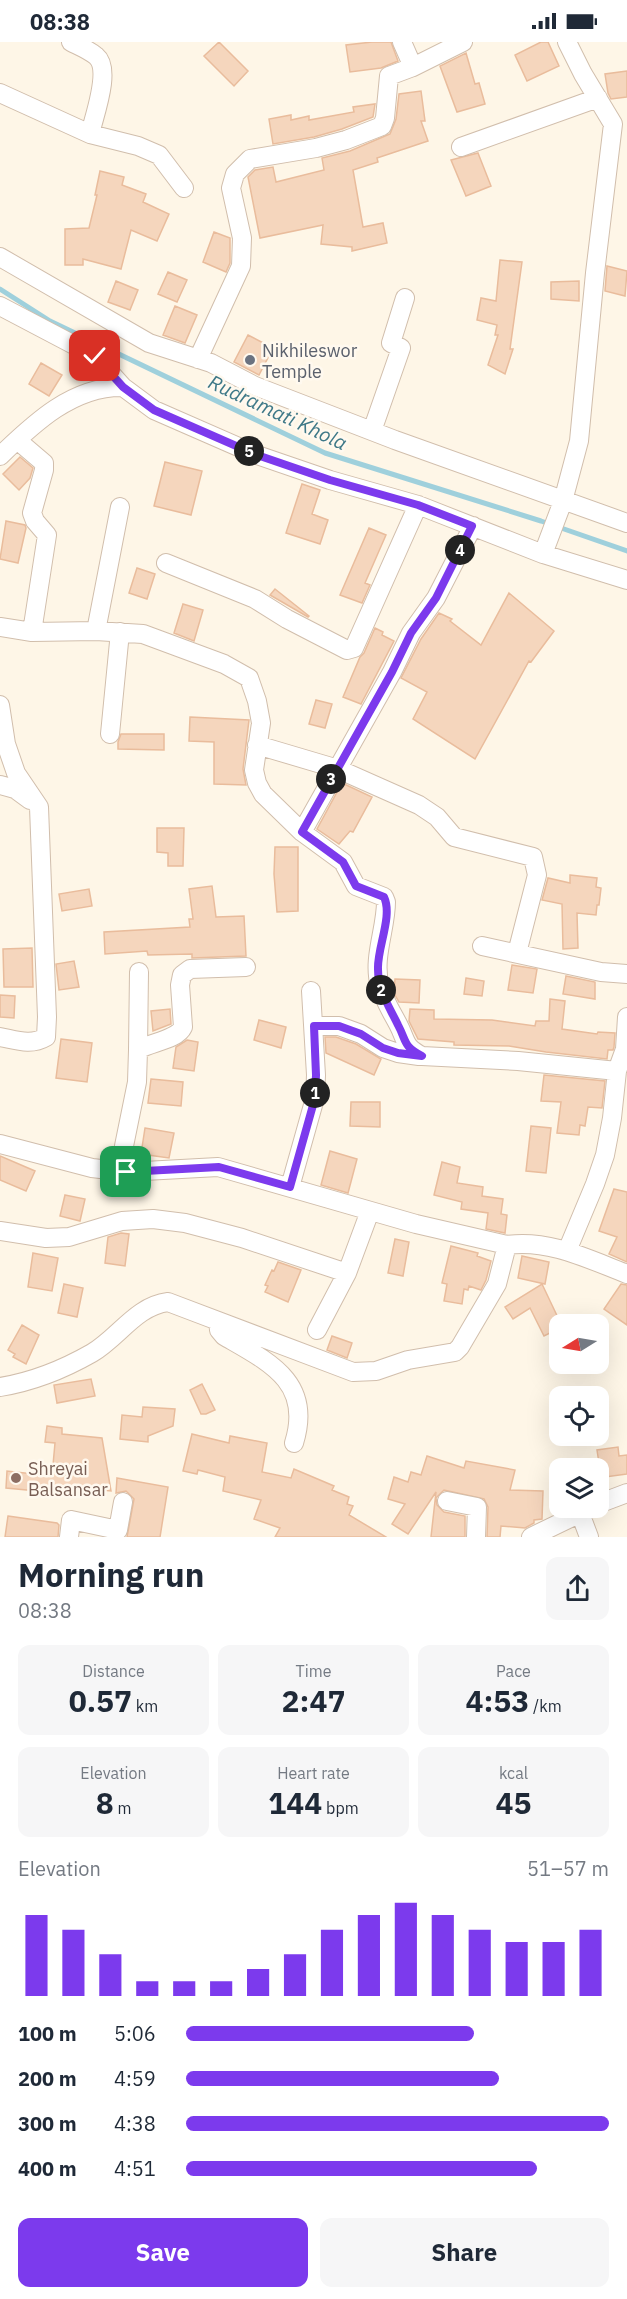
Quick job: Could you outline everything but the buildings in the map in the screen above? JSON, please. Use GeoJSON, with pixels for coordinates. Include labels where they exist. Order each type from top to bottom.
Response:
{"type":"FeatureCollection","features":[{"type":"Feature","properties":{"kind":"street"},"geometry":{"type":"LineString","coordinates":[[71,42],[96,56],[101,62],[104,76],[90,134]]}},
{"type":"Feature","properties":{"kind":"street"},"geometry":{"type":"LineString","coordinates":[[402,42],[412,67]]}},
{"type":"Feature","properties":{"kind":"street"},"geometry":{"type":"LineString","coordinates":[[198,359],[241,266],[242,238],[231,188],[235,174],[250,159],[316,148],[346,140],[382,126],[385,118],[388,76],[463,42]]}},
{"type":"Feature","properties":{"kind":"street"},"geometry":{"type":"LineString","coordinates":[[546,547],[561,507],[579,441],[595,273],[620,123],[598,98],[567,42]]}},
{"type":"Feature","properties":{"kind":"street"},"geometry":{"type":"LineString","coordinates":[[0,93],[90,134],[138,146],[159,155],[184,188]]}},
{"type":"Feature","properties":{"kind":"street"},"geometry":{"type":"LineString","coordinates":[[461,147],[598,98]]}},
{"type":"Feature","properties":{"kind":"street"},"geometry":{"type":"LineString","coordinates":[[0,257],[149,343],[211,363],[255,386],[561,507],[627,523]]}},
{"type":"Feature","properties":{"kind":"street"},"geometry":{"type":"LineString","coordinates":[[372,431],[401,348],[391,343],[405,298]]}},
{"type":"Feature","properties":{"kind":"street"},"geometry":{"type":"LineString","coordinates":[[0,306],[95,356],[123,387],[154,410],[257,455],[330,480],[418,505],[472,526],[546,547],[627,580]]}},
{"type":"Feature","properties":{"kind":"street"},"geometry":{"type":"LineString","coordinates":[[0,456],[61,404],[108,387],[123,387]]}},
{"type":"Feature","properties":{"kind":"street"},"geometry":{"type":"LineString","coordinates":[[16,440],[44,463],[32,513],[35,521],[47,535],[32,632]]}},
{"type":"Feature","properties":{"kind":"street"},"geometry":{"type":"LineString","coordinates":[[166,563],[255,599],[286,620],[347,650],[354,648],[418,505]]}},
{"type":"Feature","properties":{"kind":"street"},"geometry":{"type":"LineString","coordinates":[[96,631],[120,507]]}},
{"type":"Feature","properties":{"kind":"street"},"geometry":{"type":"LineString","coordinates":[[302,832],[392,672],[411,633],[436,598],[472,526]]}},
{"type":"Feature","properties":{"kind":"street"},"geometry":{"type":"LineString","coordinates":[[0,627],[32,632],[96,631],[143,634],[224,664],[249,678],[257,701],[261,723],[254,770],[257,783],[263,794],[302,832],[343,862],[356,886],[384,897],[386,913],[377,968],[379,984],[387,1007],[398,1024],[409,1049],[422,1056]]}},
{"type":"Feature","properties":{"kind":"street"},"geometry":{"type":"LineString","coordinates":[[110,734],[120,632]]}},
{"type":"Feature","properties":{"kind":"street"},"geometry":{"type":"LineString","coordinates":[[0,705],[6,744],[16,773],[39,807],[46,1038],[30,1043],[0,1037]]}},
{"type":"Feature","properties":{"kind":"street"},"geometry":{"type":"LineString","coordinates":[[257,745],[338,768],[419,805],[437,817],[454,837],[533,857],[537,875],[517,953]]}},
{"type":"Feature","properties":{"kind":"street"},"geometry":{"type":"LineString","coordinates":[[0,785],[15,789],[39,807]]}},
{"type":"Feature","properties":{"kind":"street"},"geometry":{"type":"LineString","coordinates":[[482,946],[602,972],[627,974]]}},
{"type":"Feature","properties":{"kind":"street"},"geometry":{"type":"LineString","coordinates":[[138,1050],[150,1043],[173,1037],[181,1032],[183,1027],[180,985],[182,975],[190,969],[246,967]]}},
{"type":"Feature","properties":{"kind":"street"},"geometry":{"type":"LineString","coordinates":[[126,1172],[124,1146],[137,1082],[139,972]]}},
{"type":"Feature","properties":{"kind":"street"},"geometry":{"type":"LineString","coordinates":[[290,1187],[315,1098],[316,1075],[311,991]]}},
{"type":"Feature","properties":{"kind":"street"},"geometry":{"type":"LineString","coordinates":[[567,1251],[595,1184],[604,1155],[612,1118],[617,1071],[626,1049],[627,1017]]}},
{"type":"Feature","properties":{"kind":"street"},"geometry":{"type":"LineString","coordinates":[[314,1026],[339,1026],[361,1034],[383,1048],[398,1053],[518,1061],[617,1071]]}},
{"type":"Feature","properties":{"kind":"street"},"geometry":{"type":"LineString","coordinates":[[0,1144],[92,1168],[126,1172],[219,1167],[416,1224],[507,1245],[541,1244],[567,1251],[627,1274]]}},
{"type":"Feature","properties":{"kind":"street"},"geometry":{"type":"LineString","coordinates":[[317,1330],[347,1273],[370,1211]]}},
{"type":"Feature","properties":{"kind":"street"},"geometry":{"type":"LineString","coordinates":[[0,1231],[46,1238],[69,1237],[122,1221],[174,1222],[242,1238],[347,1273]]}},
{"type":"Feature","properties":{"kind":"street"},"geometry":{"type":"LineString","coordinates":[[0,1387],[27,1381],[91,1353],[110,1341],[142,1311],[156,1304],[168,1302],[353,1372],[376,1371],[408,1360],[450,1354],[460,1347],[497,1284],[507,1245]]}},
{"type":"Feature","properties":{"kind":"street"},"geometry":{"type":"LineString","coordinates":[[218,1321],[219,1330],[224,1336],[272,1363],[294,1393],[299,1421],[294,1443]]}},
{"type":"Feature","properties":{"kind":"street"},"geometry":{"type":"LineString","coordinates":[[609,1500],[627,1493]]}},
{"type":"Feature","properties":{"kind":"street"},"geometry":{"type":"LineString","coordinates":[[447,1501],[477,1507],[476,1537]]}},
{"type":"Feature","properties":{"kind":"street"},"geometry":{"type":"LineString","coordinates":[[69,1537],[71,1520],[118,1530],[123,1502]]}},
{"type":"Feature","properties":{"kind":"street"},"geometry":{"type":"LineString","coordinates":[[531,1537],[570,1518]]}},
{"type":"Feature","properties":{"kind":"street"},"geometry":{"type":"LineString","coordinates":[[587,1518],[589,1537]]}},
{"type":"Feature","properties":{"kind":"waterway","name":"Rudramati Khola"},"geometry":{"type":"LineString","coordinates":[[0,289],[50,321],[325,453],[541,521],[627,551]]}},
{"type":"Feature","properties":{"kind":"place","name":"Nikhileswor Temple"},"geometry":{"type":"Point","coordinates":[250,360]}},
{"type":"Feature","properties":{"kind":"place","name":"Shreyai Balsansar"},"geometry":{"type":"Point","coordinates":[16,1478]}},
{"type":"Feature","properties":{"kind":"route"},"geometry":{"type":"LineString","coordinates":[[95,356],[123,387],[154,410],[257,455],[330,480],[418,505],[472,526],[436,598],[411,633],[392,672],[302,832],[343,862],[356,886],[384,897],[386,913],[377,968],[379,984],[387,1007],[398,1024],[409,1049],[422,1056],[398,1053],[383,1048],[361,1034],[339,1026],[314,1026],[315,1098],[290,1187],[219,1167],[126,1172]]}}]}
